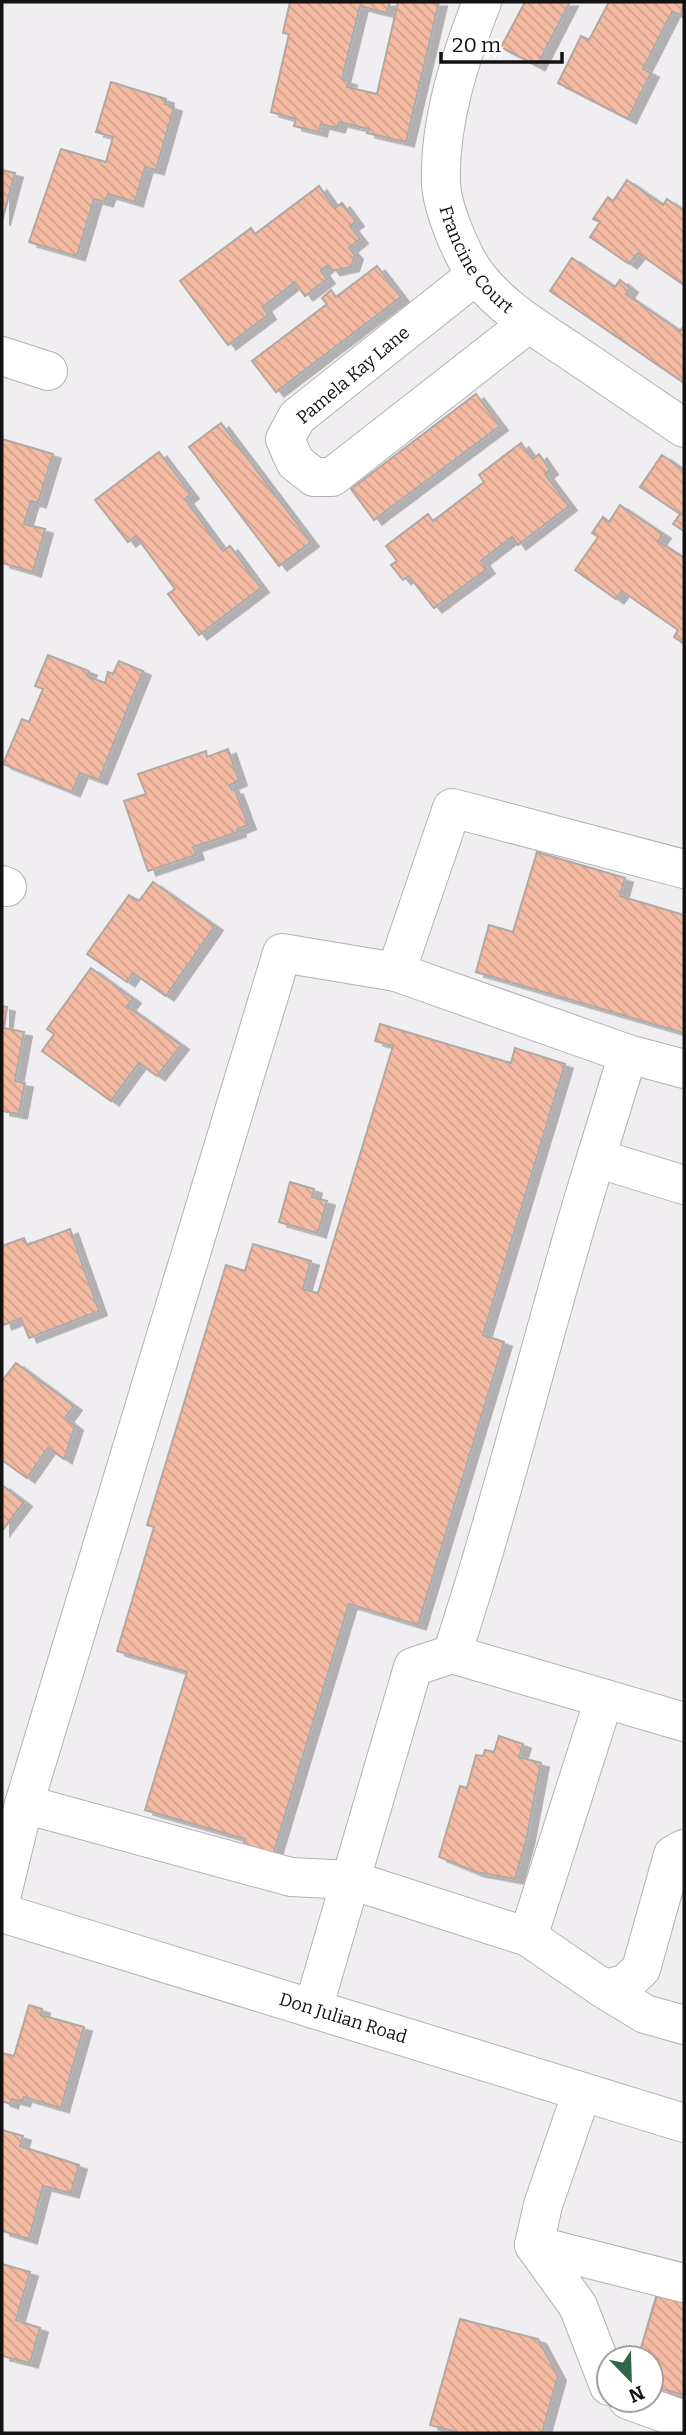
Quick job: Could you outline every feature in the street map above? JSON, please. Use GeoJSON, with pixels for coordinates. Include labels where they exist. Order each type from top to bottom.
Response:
{"type":"FeatureCollection","features":[{"type":"Feature","properties":{"kind":"street","name":"Francine Court"},"geometry":{"type":"LineString","coordinates":[[482,2],[462,53],[445,130],[441,185],[458,241],[477,275],[495,296],[529,323],[684,428]]}},
{"type":"Feature","properties":{"kind":"street","name":"Pamela Kay Lane"},"geometry":{"type":"LineString","coordinates":[[477,275],[297,417],[285,439],[295,461],[314,477],[332,477],[529,323]]}},
{"type":"Feature","properties":{"kind":"street"},"geometry":{"type":"LineString","coordinates":[[2,356],[48,371]]}},
{"type":"Feature","properties":{"kind":"street"},"geometry":{"type":"LineString","coordinates":[[396,972],[452,808],[684,869]]}},
{"type":"Feature","properties":{"kind":"street"},"geometry":{"type":"LineString","coordinates":[[2,1894],[24,1804],[282,953],[396,972],[628,1054],[684,1069]]}},
{"type":"Feature","properties":{"kind":"street"},"geometry":{"type":"LineString","coordinates":[[452,1654],[490,1539],[559,1276],[628,1054]]}},
{"type":"Feature","properties":{"kind":"street"},"geometry":{"type":"LineString","coordinates":[[596,1158],[684,1185]]}},
{"type":"Feature","properties":{"kind":"street"},"geometry":{"type":"LineString","coordinates":[[313,2009],[413,1667],[452,1654],[684,1722]]}},
{"type":"Feature","properties":{"kind":"street"},"geometry":{"type":"LineString","coordinates":[[528,1937],[604,1699]]}},
{"type":"Feature","properties":{"kind":"street"},"geometry":{"type":"LineString","coordinates":[[24,1804],[291,1877],[351,1880],[528,1937],[645,2014],[684,2025]]}},
{"type":"Feature","properties":{"kind":"street"},"geometry":{"type":"LineString","coordinates":[[604,1989],[625,1984],[641,1969],[673,1855],[684,1849]]}},
{"type":"Feature","properties":{"kind":"street","name":"Don Julian Road"},"geometry":{"type":"LineString","coordinates":[[2,1913],[684,2123]]}},
{"type":"Feature","properties":{"kind":"street"},"geometry":{"type":"LineString","coordinates":[[582,2092],[543,2204],[534,2245],[578,2306],[595,2350]]}},
{"type":"Feature","properties":{"kind":"street"},"geometry":{"type":"LineString","coordinates":[[534,2245],[684,2283]]}},
{"type":"Feature","properties":{"kind":"street"},"geometry":{"type":"LineString","coordinates":[[665,2413],[684,2420]]}},
{"type":"Feature","properties":{"kind":"building"},"geometry":{"type":"Polygon","coordinates":[[[290,2],[390,2],[387,13],[360,6],[342,79],[349,81],[347,87],[377,94],[398,2],[439,2],[406,142],[367,133],[369,129],[339,122],[337,128],[321,124],[319,132],[294,126],[296,119],[271,112],[289,34],[283,33],[290,2]]]}},
{"type":"Feature","properties":{"kind":"building"},"geometry":{"type":"Polygon","coordinates":[[[525,2],[570,2],[537,66],[501,47],[525,2]]]}},
{"type":"Feature","properties":{"kind":"building"},"geometry":{"type":"Polygon","coordinates":[[[609,2],[684,2],[681,15],[672,12],[643,69],[651,73],[628,119],[558,83],[581,36],[589,40],[609,2]]]}},
{"type":"Feature","properties":{"kind":"building"},"geometry":{"type":"Polygon","coordinates":[[[111,82],[166,99],[165,104],[174,107],[156,170],[145,167],[135,202],[108,194],[105,202],[94,199],[77,256],[29,242],[61,149],[106,162],[113,137],[96,132],[111,82]]]}},
{"type":"Feature","properties":{"kind":"building"},"geometry":{"type":"Polygon","coordinates":[[[2,170],[15,173],[2,221],[2,170]]]}},
{"type":"Feature","properties":{"kind":"building"},"geometry":{"type":"Polygon","coordinates":[[[627,180],[663,205],[667,199],[684,211],[684,285],[638,253],[629,264],[590,237],[600,222],[593,219],[608,197],[613,201],[627,180]]]}},
{"type":"Feature","properties":{"kind":"building"},"geometry":{"type":"Polygon","coordinates":[[[319,186],[335,208],[342,203],[356,222],[350,226],[360,239],[349,248],[355,255],[351,267],[332,271],[328,265],[321,271],[327,279],[305,296],[295,282],[263,307],[268,315],[228,345],[180,281],[251,228],[255,234],[319,186]]]}},
{"type":"Feature","properties":{"kind":"building"},"geometry":{"type":"Polygon","coordinates":[[[572,258],[615,287],[620,280],[630,288],[626,294],[680,331],[684,326],[684,383],[550,291],[572,258]]]}},
{"type":"Feature","properties":{"kind":"building"},"geometry":{"type":"Polygon","coordinates":[[[377,266],[401,297],[276,392],[252,361],[327,304],[322,298],[331,290],[336,297],[377,266]]]}},
{"type":"Feature","properties":{"kind":"building"},"geometry":{"type":"Polygon","coordinates":[[[476,394],[500,426],[374,520],[351,489],[476,394]]]}},
{"type":"Feature","properties":{"kind":"building"},"geometry":{"type":"Polygon","coordinates":[[[221,423],[311,542],[279,566],[189,447],[221,423]]]}},
{"type":"Feature","properties":{"kind":"building"},"geometry":{"type":"Polygon","coordinates":[[[2,439],[53,454],[38,503],[31,501],[24,524],[45,529],[33,572],[2,563],[2,439]]]}},
{"type":"Feature","properties":{"kind":"building"},"geometry":{"type":"Polygon","coordinates":[[[521,443],[533,459],[539,454],[550,470],[545,474],[569,506],[518,545],[512,537],[481,561],[487,569],[434,608],[409,576],[403,580],[391,565],[397,561],[386,546],[428,514],[433,521],[484,482],[479,475],[521,443]]]}},
{"type":"Feature","properties":{"kind":"building"},"geometry":{"type":"Polygon","coordinates":[[[159,452],[191,494],[185,499],[223,551],[230,546],[261,588],[199,635],[168,594],[175,589],[136,536],[128,542],[95,500],[159,452]]]}},
{"type":"Feature","properties":{"kind":"building"},"geometry":{"type":"Polygon","coordinates":[[[662,455],[684,470],[684,531],[673,524],[680,514],[640,487],[662,455]]]}},
{"type":"Feature","properties":{"kind":"building"},"geometry":{"type":"Polygon","coordinates":[[[620,505],[663,534],[658,541],[684,558],[684,644],[674,637],[678,630],[622,591],[616,599],[575,570],[598,537],[592,533],[603,517],[609,522],[620,505]]]}},
{"type":"Feature","properties":{"kind":"building"},"geometry":{"type":"Polygon","coordinates":[[[48,655],[89,671],[87,676],[105,683],[108,672],[113,674],[119,661],[143,671],[99,780],[80,773],[72,792],[3,764],[22,719],[29,722],[43,689],[35,686],[48,655]]]}},
{"type":"Feature","properties":{"kind":"building"},"geometry":{"type":"Polygon","coordinates":[[[228,749],[239,781],[230,785],[232,790],[235,790],[248,825],[237,829],[238,832],[193,847],[196,855],[148,871],[124,801],[146,794],[138,774],[206,751],[207,757],[228,749]]]}},
{"type":"Feature","properties":{"kind":"building"},"geometry":{"type":"Polygon","coordinates":[[[537,852],[625,878],[620,896],[684,915],[684,1033],[476,972],[489,925],[513,932],[537,852]]]}},
{"type":"Feature","properties":{"kind":"building"},"geometry":{"type":"Polygon","coordinates":[[[153,882],[215,926],[166,996],[133,973],[127,982],[87,954],[129,895],[139,901],[153,882]]]}},
{"type":"Feature","properties":{"kind":"building"},"geometry":{"type":"Polygon","coordinates":[[[91,968],[133,999],[127,1006],[181,1045],[157,1076],[139,1063],[111,1101],[42,1051],[54,1034],[47,1029],[91,968]]]}},
{"type":"Feature","properties":{"kind":"building"},"geometry":{"type":"Polygon","coordinates":[[[2,1006],[7,1007],[4,1028],[24,1032],[15,1081],[25,1083],[19,1114],[2,1111],[2,1006]]]}},
{"type":"Feature","properties":{"kind":"building"},"geometry":{"type":"Polygon","coordinates":[[[380,1024],[511,1063],[515,1048],[565,1064],[483,1335],[504,1342],[418,1625],[349,1604],[273,1855],[243,1846],[245,1839],[145,1810],[187,1672],[117,1651],[154,1527],[147,1525],[226,1265],[245,1271],[253,1244],[311,1261],[303,1289],[318,1293],[393,1046],[375,1041],[380,1024]]]}},
{"type":"Feature","properties":{"kind":"building"},"geometry":{"type":"Polygon","coordinates":[[[290,1182],[314,1189],[312,1197],[327,1201],[318,1233],[279,1222],[290,1182]]]}},
{"type":"Feature","properties":{"kind":"building"},"geometry":{"type":"Polygon","coordinates":[[[70,1229],[99,1311],[29,1338],[21,1318],[4,1325],[2,1246],[24,1238],[27,1245],[70,1229]]]}},
{"type":"Feature","properties":{"kind":"building"},"geometry":{"type":"Polygon","coordinates":[[[16,1363],[74,1406],[65,1418],[75,1426],[64,1459],[48,1448],[27,1478],[2,1460],[2,1381],[16,1363]]]}},
{"type":"Feature","properties":{"kind":"building"},"geometry":{"type":"Polygon","coordinates":[[[2,1485],[24,1502],[2,1531],[2,1485]]]}},
{"type":"Feature","properties":{"kind":"building"},"geometry":{"type":"Polygon","coordinates":[[[499,1736],[523,1744],[519,1757],[541,1763],[526,1841],[515,1879],[476,1872],[439,1857],[460,1786],[467,1788],[476,1755],[483,1756],[485,1750],[494,1752],[499,1736]]]}},
{"type":"Feature","properties":{"kind":"building"},"geometry":{"type":"Polygon","coordinates":[[[29,2005],[42,2009],[41,2015],[84,2027],[61,2108],[24,2097],[22,2102],[12,2099],[10,2104],[2,2101],[2,2053],[14,2056],[29,2005]]]}},
{"type":"Feature","properties":{"kind":"building"},"geometry":{"type":"Polygon","coordinates":[[[2,2130],[23,2136],[20,2146],[79,2165],[71,2193],[43,2186],[29,2239],[2,2231],[2,2130]]]}},
{"type":"Feature","properties":{"kind":"building"},"geometry":{"type":"Polygon","coordinates":[[[2,2264],[30,2272],[16,2320],[40,2328],[30,2363],[2,2356],[2,2264]]]}},
{"type":"Feature","properties":{"kind":"building"},"geometry":{"type":"Polygon","coordinates":[[[659,2289],[684,2296],[684,2395],[665,2390],[665,2344],[642,2344],[659,2289]]]}},
{"type":"Feature","properties":{"kind":"building"},"geometry":{"type":"Polygon","coordinates":[[[658,2290],[684,2297],[684,2398],[665,2393],[665,2344],[642,2344],[658,2290]]]}},
{"type":"Feature","properties":{"kind":"building"},"geometry":{"type":"Polygon","coordinates":[[[460,2319],[538,2339],[558,2376],[542,2433],[461,2433],[430,2425],[460,2319]]]}}]}
